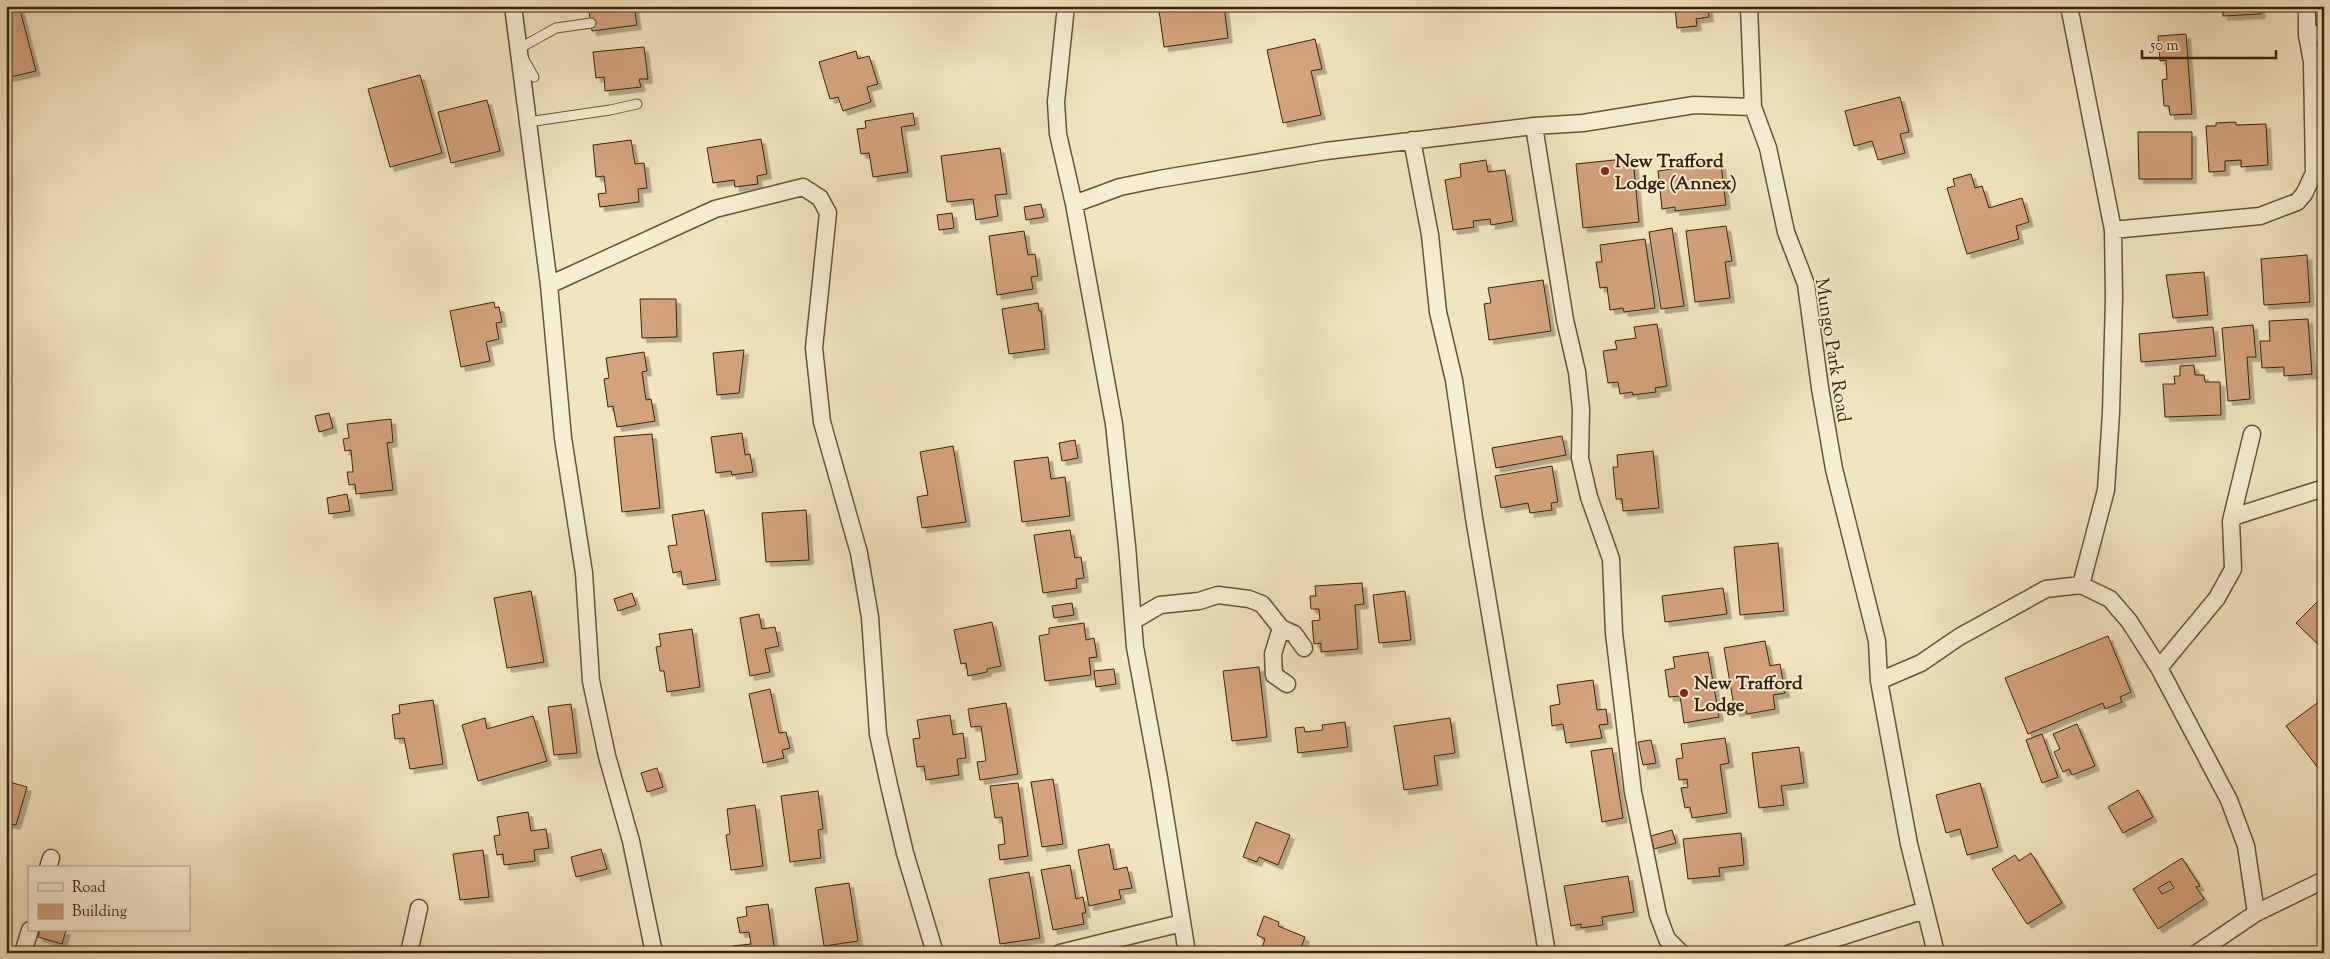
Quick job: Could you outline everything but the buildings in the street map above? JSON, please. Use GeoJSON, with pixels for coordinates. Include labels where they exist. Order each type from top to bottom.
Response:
{"type":"FeatureCollection","features":[{"type":"Feature","properties":{"kind":"street"},"geometry":{"type":"LineString","coordinates":[[513,6],[549,285],[563,438],[584,573],[591,680],[607,756],[631,841],[654,953]]}},
{"type":"Feature","properties":{"kind":"street"},"geometry":{"type":"LineString","coordinates":[[1066,6],[1056,102],[1058,134],[1074,204],[1114,424],[1127,546],[1135,647],[1159,778],[1187,953]]}},
{"type":"Feature","properties":{"kind":"street","name":"Mungo Park Road"},"geometry":{"type":"LineString","coordinates":[[1749,6],[1754,107],[1768,148],[1786,232],[1806,284],[1820,388],[1834,469],[1877,641],[1879,681],[1908,844],[1936,953]]}},
{"type":"Feature","properties":{"kind":"street"},"geometry":{"type":"LineString","coordinates":[[2069,6],[2113,230],[2114,297],[2111,413],[2106,490],[2081,585]]}},
{"type":"Feature","properties":{"kind":"street"},"geometry":{"type":"LineString","coordinates":[[2113,230],[2260,216],[2282,209],[2301,198],[2314,173],[2312,62],[2307,35],[2307,6]]}},
{"type":"Feature","properties":{"kind":"street"},"geometry":{"type":"LineString","coordinates":[[2307,35],[2324,33]]}},
{"type":"Feature","properties":{"kind":"street"},"geometry":{"type":"LineString","coordinates":[[1074,204],[1120,188],[1159,178],[1326,151],[1534,126],[1583,124],[1694,105],[1754,107]]}},
{"type":"Feature","properties":{"kind":"street"},"geometry":{"type":"LineString","coordinates":[[1534,126],[1565,320],[1577,372],[1581,409],[1580,458],[1589,497],[1610,559],[1614,633],[1633,792],[1658,915],[1666,939],[1681,953]]}},
{"type":"Feature","properties":{"kind":"street"},"geometry":{"type":"LineString","coordinates":[[1412,140],[1430,235],[1438,312],[1454,380],[1474,518],[1547,953]]}},
{"type":"Feature","properties":{"kind":"street"},"geometry":{"type":"LineString","coordinates":[[549,285],[715,209],[803,187],[820,198],[828,213],[814,348],[822,422],[860,553],[870,616],[878,734],[905,853],[935,953]]}},
{"type":"Feature","properties":{"kind":"street"},"geometry":{"type":"LineString","coordinates":[[2159,668],[2226,583],[2233,569],[2230,521],[2252,434]]}},
{"type":"Feature","properties":{"kind":"street"},"geometry":{"type":"LineString","coordinates":[[2230,521],[2236,516],[2324,488]]}},
{"type":"Feature","properties":{"kind":"street"},"geometry":{"type":"LineString","coordinates":[[1879,681],[1921,662],[1966,633],[2046,589],[2081,585],[2110,599],[2129,621],[2159,668],[2229,800],[2246,846],[2256,913]]}},
{"type":"Feature","properties":{"kind":"street"},"geometry":{"type":"LineString","coordinates":[[1133,621],[1160,605],[1199,601],[1218,595],[1250,599],[1262,604],[1281,628],[1294,634],[1304,648]]}},
{"type":"Feature","properties":{"kind":"street"},"geometry":{"type":"LineString","coordinates":[[1281,628],[1273,654],[1274,675],[1287,684]]}},
{"type":"Feature","properties":{"kind":"street"},"geometry":{"type":"LineString","coordinates":[[2197,953],[2256,913],[2324,880]]}},
{"type":"Feature","properties":{"kind":"street"},"geometry":{"type":"LineString","coordinates":[[409,953],[419,908]]}},
{"type":"Feature","properties":{"kind":"street"},"geometry":{"type":"LineString","coordinates":[[1790,953],[1925,910]]}},
{"type":"Feature","properties":{"kind":"street"},"geometry":{"type":"LineString","coordinates":[[1060,953],[1182,923]]}},
{"type":"Feature","properties":{"kind":"street"},"geometry":{"type":"LineString","coordinates":[[23,953],[29,932]]}},
{"type":"Feature","properties":{"kind":"lane"},"geometry":{"type":"LineString","coordinates":[[534,77],[518,49],[556,28],[591,22]]}},
{"type":"Feature","properties":{"kind":"lane"},"geometry":{"type":"LineString","coordinates":[[528,122],[610,110],[637,104]]}},
{"type":"Feature","properties":{"kind":"place","name":"New Trafford Lodge (Annex)"},"geometry":{"type":"Point","coordinates":[1605,171]}},
{"type":"Feature","properties":{"kind":"place","name":"New Trafford Lodge"},"geometry":{"type":"Point","coordinates":[1684,693]}}]}
